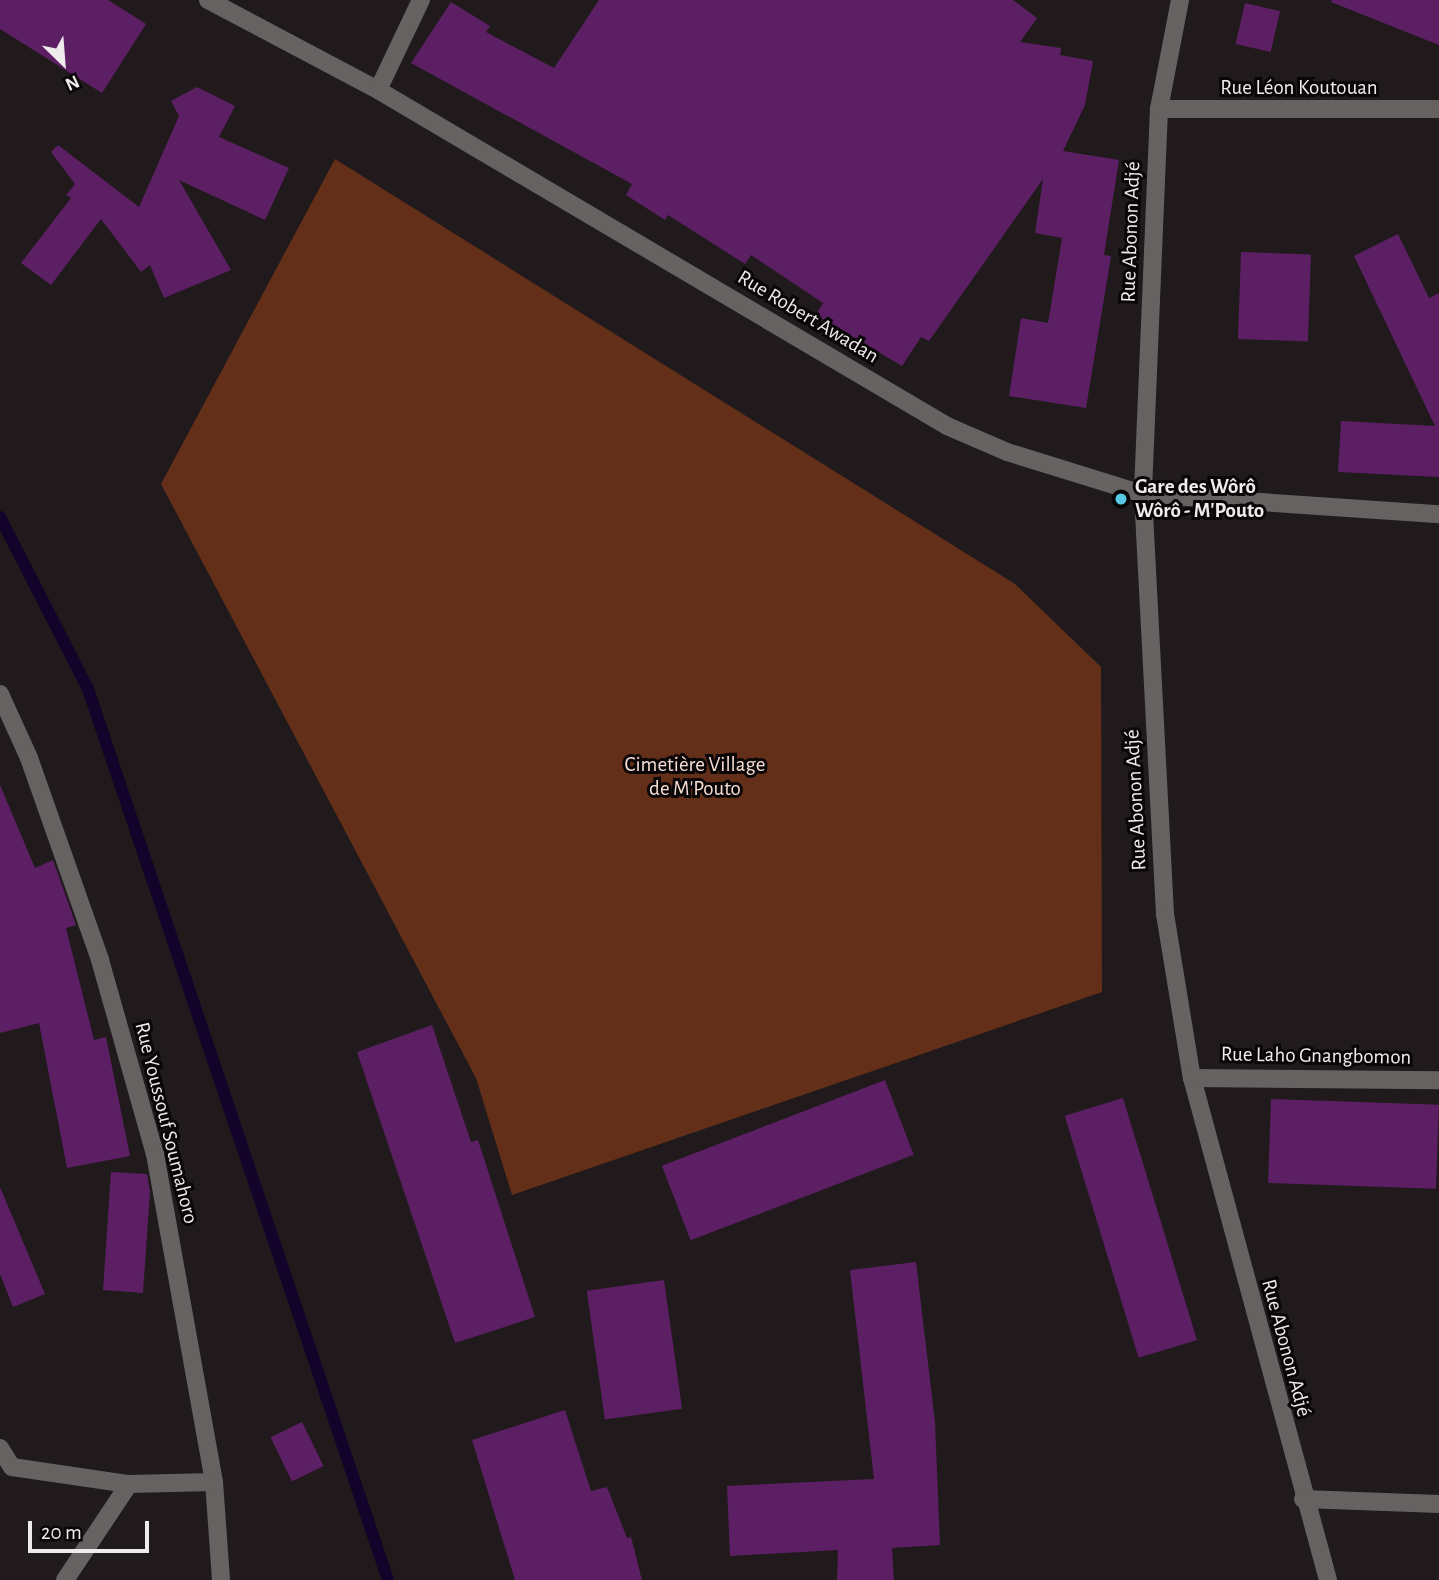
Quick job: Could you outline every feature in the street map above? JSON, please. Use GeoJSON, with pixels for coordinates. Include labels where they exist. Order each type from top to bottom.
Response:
{"type":"FeatureCollection","features":[{"type":"Feature","properties":{"kind":"street","name":"Rue Robert Awadan"},"geometry":{"type":"LineString","coordinates":[[208,0],[378,90],[947,426],[1007,452],[1143,494],[1439,514]]}},
{"type":"Feature","properties":{"kind":"street"},"geometry":{"type":"LineString","coordinates":[[378,90],[421,0]]}},
{"type":"Feature","properties":{"kind":"street","name":"Rue Abonon Adjé"},"geometry":{"type":"LineString","coordinates":[[1180,0],[1159,110],[1143,494],[1165,914],[1192,1078],[1303,1499],[1328,1580]]}},
{"type":"Feature","properties":{"kind":"street","name":"Rue Léon Koutouan"},"geometry":{"type":"LineString","coordinates":[[1159,110],[1439,109]]}},
{"type":"Feature","properties":{"kind":"street","name":"Rue Youssouf Soumahoro"},"geometry":{"type":"LineString","coordinates":[[0,694],[29,758],[100,960],[155,1154],[214,1482],[221,1580]]}},
{"type":"Feature","properties":{"kind":"street","name":"Rue Laho Gnangbomon"},"geometry":{"type":"LineString","coordinates":[[1192,1078],[1439,1080]]}},
{"type":"Feature","properties":{"kind":"street"},"geometry":{"type":"LineString","coordinates":[[0,1448],[12,1466],[129,1484],[214,1482]]}},
{"type":"Feature","properties":{"kind":"street"},"geometry":{"type":"LineString","coordinates":[[65,1580],[129,1484]]}},
{"type":"Feature","properties":{"kind":"street"},"geometry":{"type":"LineString","coordinates":[[1303,1499],[1439,1504]]}},
{"type":"Feature","properties":{"kind":"green space","name":"Cimetière Village de M'Pouto"},"geometry":{"type":"Polygon","coordinates":[[[335,159],[1015,584],[1101,667],[1102,992],[512,1195],[476,1078],[161,484],[335,159]]]}},
{"type":"Feature","properties":{"kind":"building"},"geometry":{"type":"Polygon","coordinates":[[[0,0],[108,0],[146,24],[102,93],[0,29],[0,0]]]}},
{"type":"Feature","properties":{"kind":"building"},"geometry":{"type":"Polygon","coordinates":[[[599,0],[1013,0],[1037,18],[1020,42],[1061,48],[1060,55],[1093,61],[1085,105],[1063,151],[1119,160],[1104,255],[1111,256],[1086,408],[1009,396],[1021,318],[1048,323],[1062,238],[1035,233],[1043,179],[929,341],[921,337],[902,366],[816,315],[823,303],[751,255],[745,264],[668,215],[665,220],[626,195],[632,184],[411,63],[451,2],[490,26],[486,32],[554,68],[599,0]]]}},
{"type":"Feature","properties":{"kind":"building"},"geometry":{"type":"Polygon","coordinates":[[[1332,0],[1439,0],[1439,45],[1331,2],[1332,0]]]}},
{"type":"Feature","properties":{"kind":"building"},"geometry":{"type":"Polygon","coordinates":[[[1245,3],[1280,11],[1271,52],[1236,44],[1245,3]]]}},
{"type":"Feature","properties":{"kind":"building"},"geometry":{"type":"Polygon","coordinates":[[[197,87],[235,106],[219,137],[289,168],[265,220],[179,180],[231,270],[164,298],[150,265],[141,272],[101,219],[51,285],[21,263],[71,198],[66,195],[75,184],[51,152],[58,145],[139,207],[179,116],[171,101],[197,87]]]}},
{"type":"Feature","properties":{"kind":"building"},"geometry":{"type":"Polygon","coordinates":[[[1398,234],[1429,298],[1439,293],[1439,477],[1338,472],[1341,421],[1435,426],[1354,256],[1398,234]]]}},
{"type":"Feature","properties":{"kind":"building"},"geometry":{"type":"Polygon","coordinates":[[[1241,252],[1311,254],[1308,341],[1238,339],[1241,252]]]}},
{"type":"Feature","properties":{"kind":"building"},"geometry":{"type":"Polygon","coordinates":[[[0,785],[35,868],[53,860],[76,925],[66,928],[94,1040],[106,1037],[130,1156],[67,1168],[39,1023],[0,1033],[0,785]]]}},
{"type":"Feature","properties":{"kind":"building"},"geometry":{"type":"Polygon","coordinates":[[[432,1025],[471,1142],[478,1140],[535,1317],[455,1343],[357,1052],[432,1025]]]}},
{"type":"Feature","properties":{"kind":"building"},"geometry":{"type":"Polygon","coordinates":[[[885,1080],[914,1155],[691,1240],[662,1166],[885,1080]]]}},
{"type":"Feature","properties":{"kind":"building"},"geometry":{"type":"Polygon","coordinates":[[[1123,1098],[1197,1340],[1139,1358],[1065,1116],[1123,1098]]]}},
{"type":"Feature","properties":{"kind":"building"},"geometry":{"type":"Polygon","coordinates":[[[1271,1099],[1439,1105],[1436,1189],[1268,1183],[1271,1099]]]}},
{"type":"Feature","properties":{"kind":"building"},"geometry":{"type":"Polygon","coordinates":[[[111,1172],[147,1174],[150,1192],[143,1293],[103,1290],[111,1172]]]}},
{"type":"Feature","properties":{"kind":"building"},"geometry":{"type":"Polygon","coordinates":[[[0,1187],[45,1294],[13,1307],[0,1274],[0,1187]]]}},
{"type":"Feature","properties":{"kind":"building"},"geometry":{"type":"Polygon","coordinates":[[[916,1262],[935,1422],[940,1545],[892,1548],[894,1580],[837,1580],[838,1550],[730,1556],[727,1486],[874,1479],[850,1270],[916,1262]]]}},
{"type":"Feature","properties":{"kind":"building"},"geometry":{"type":"Polygon","coordinates":[[[664,1280],[682,1409],[605,1420],[587,1291],[664,1280]]]}},
{"type":"Feature","properties":{"kind":"building"},"geometry":{"type":"Polygon","coordinates":[[[565,1410],[591,1491],[607,1487],[627,1538],[631,1537],[642,1580],[515,1580],[472,1440],[565,1410]]]}},
{"type":"Feature","properties":{"kind":"building"},"geometry":{"type":"Polygon","coordinates":[[[302,1422],[323,1466],[292,1481],[271,1437],[302,1422]]]}},
{"type":"Feature","properties":{"kind":"waterway"},"geometry":{"type":"LineString","coordinates":[[0,517],[88,689],[388,1580]]}},
{"type":"Feature","properties":{"kind":"place","name":"Gare des Wôrô Wôrô - M'Pouto"},"geometry":{"type":"Point","coordinates":[1121,499]}}]}
